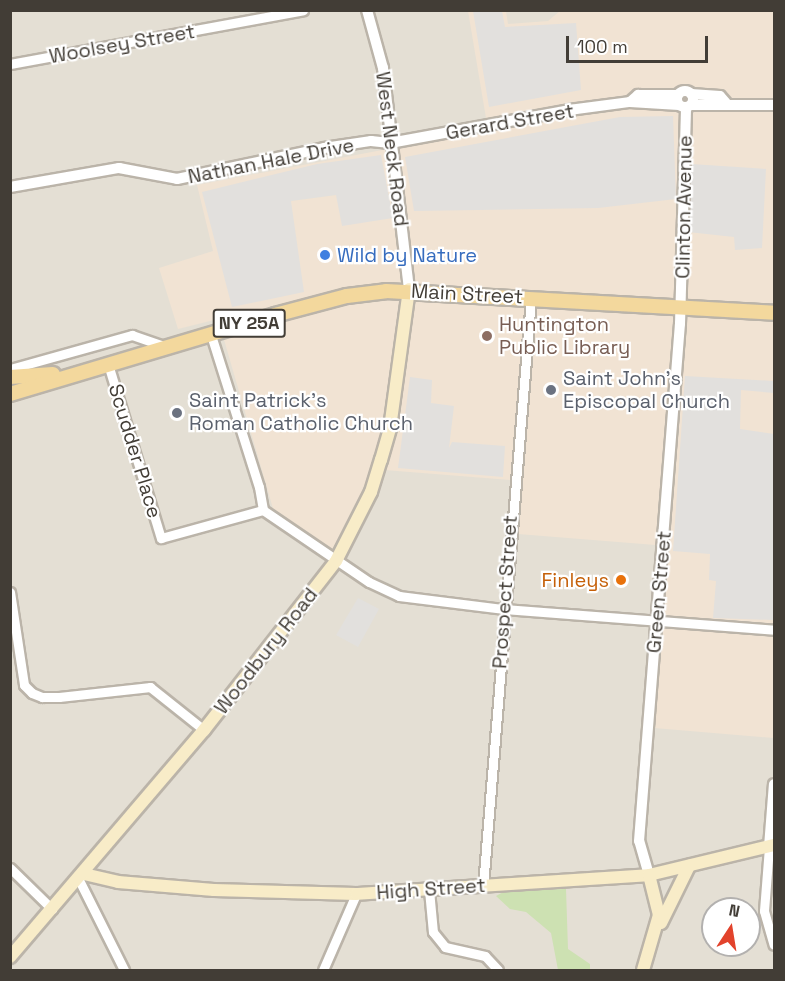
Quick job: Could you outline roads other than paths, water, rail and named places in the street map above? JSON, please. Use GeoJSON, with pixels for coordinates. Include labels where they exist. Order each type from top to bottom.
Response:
{"type":"FeatureCollection","features":[{"type":"Feature","properties":{"kind":"main road","name":"Main Street"},"geometry":{"type":"LineString","coordinates":[[10,394],[347,296],[409,289],[774,313]]}},
{"type":"Feature","properties":{"kind":"main road","name":"Woodbury Road"},"geometry":{"type":"LineString","coordinates":[[10,957],[82,877],[204,730],[336,561],[371,492],[387,439],[409,289]]}},
{"type":"Feature","properties":{"kind":"main road","name":"Main Street"},"geometry":{"type":"LineString","coordinates":[[10,377],[91,369]]}},
{"type":"Feature","properties":{"kind":"main road","name":"High Street"},"geometry":{"type":"LineString","coordinates":[[82,877],[192,888],[356,894],[649,875],[772,846]]}},
{"type":"Feature","properties":{"kind":"main road"},"geometry":{"type":"LineString","coordinates":[[644,970],[657,932],[689,866]]}},
{"type":"Feature","properties":{"kind":"main road"},"geometry":{"type":"LineString","coordinates":[[649,875],[659,908],[657,932]]}},
{"type":"Feature","properties":{"kind":"street","name":"Woolsey Street"},"geometry":{"type":"LineString","coordinates":[[10,64],[303,10]]}},
{"type":"Feature","properties":{"kind":"street","name":"West Neck Road"},"geometry":{"type":"LineString","coordinates":[[367,10],[382,68],[409,289]]}},
{"type":"Feature","properties":{"kind":"street","name":"Gerard Street"},"geometry":{"type":"LineString","coordinates":[[390,143],[630,102],[685,101],[774,105]]}},
{"type":"Feature","properties":{"kind":"street","name":"Clinton Avenue"},"geometry":{"type":"LineString","coordinates":[[682,307],[685,101]]}},
{"type":"Feature","properties":{"kind":"street","name":"Nathan Hale Drive"},"geometry":{"type":"LineString","coordinates":[[10,188],[119,168],[177,179],[324,148],[371,141],[390,143]]}},
{"type":"Feature","properties":{"kind":"street","name":"Prospect Street"},"geometry":{"type":"LineString","coordinates":[[483,886],[531,298]]}},
{"type":"Feature","properties":{"kind":"street","name":"Green Street"},"geometry":{"type":"LineString","coordinates":[[649,875],[639,841],[682,307]]}},
{"type":"Feature","properties":{"kind":"street"},"geometry":{"type":"LineString","coordinates":[[10,369],[132,335],[166,347]]}},
{"type":"Feature","properties":{"kind":"street"},"geometry":{"type":"LineString","coordinates":[[211,335],[259,487],[262,510],[336,561],[399,596],[504,609],[774,630]]}},
{"type":"Feature","properties":{"kind":"street","name":"Scudder Place"},"geometry":{"type":"LineString","coordinates":[[108,364],[161,538],[262,510]]}},
{"type":"Feature","properties":{"kind":"street"},"geometry":{"type":"LineString","coordinates":[[10,592],[24,685],[32,693],[42,697],[59,697],[150,687],[204,730]]}},
{"type":"Feature","properties":{"kind":"street"},"geometry":{"type":"LineString","coordinates":[[774,783],[772,846],[764,911],[774,945]]}},
{"type":"Feature","properties":{"kind":"street"},"geometry":{"type":"LineString","coordinates":[[10,868],[52,909]]}},
{"type":"Feature","properties":{"kind":"street"},"geometry":{"type":"LineString","coordinates":[[82,877],[124,970]]}},
{"type":"Feature","properties":{"kind":"street"},"geometry":{"type":"LineString","coordinates":[[429,890],[433,932],[445,947],[485,956],[498,970]]}},
{"type":"Feature","properties":{"kind":"street"},"geometry":{"type":"LineString","coordinates":[[323,970],[356,894]]}},
{"type":"Feature","properties":{"kind":"place","name":"Wild by Nature"},"geometry":{"type":"Point","coordinates":[325,255]}},
{"type":"Feature","properties":{"kind":"place","name":"Huntington Public Library"},"geometry":{"type":"Point","coordinates":[487,336]}},
{"type":"Feature","properties":{"kind":"place","name":"Saint John's Episcopal Church"},"geometry":{"type":"Point","coordinates":[551,390]}},
{"type":"Feature","properties":{"kind":"place","name":"Saint Patrick's Roman Catholic Church"},"geometry":{"type":"Point","coordinates":[177,413]}},
{"type":"Feature","properties":{"kind":"place","name":"Finleys"},"geometry":{"type":"Point","coordinates":[621,580]}}]}
